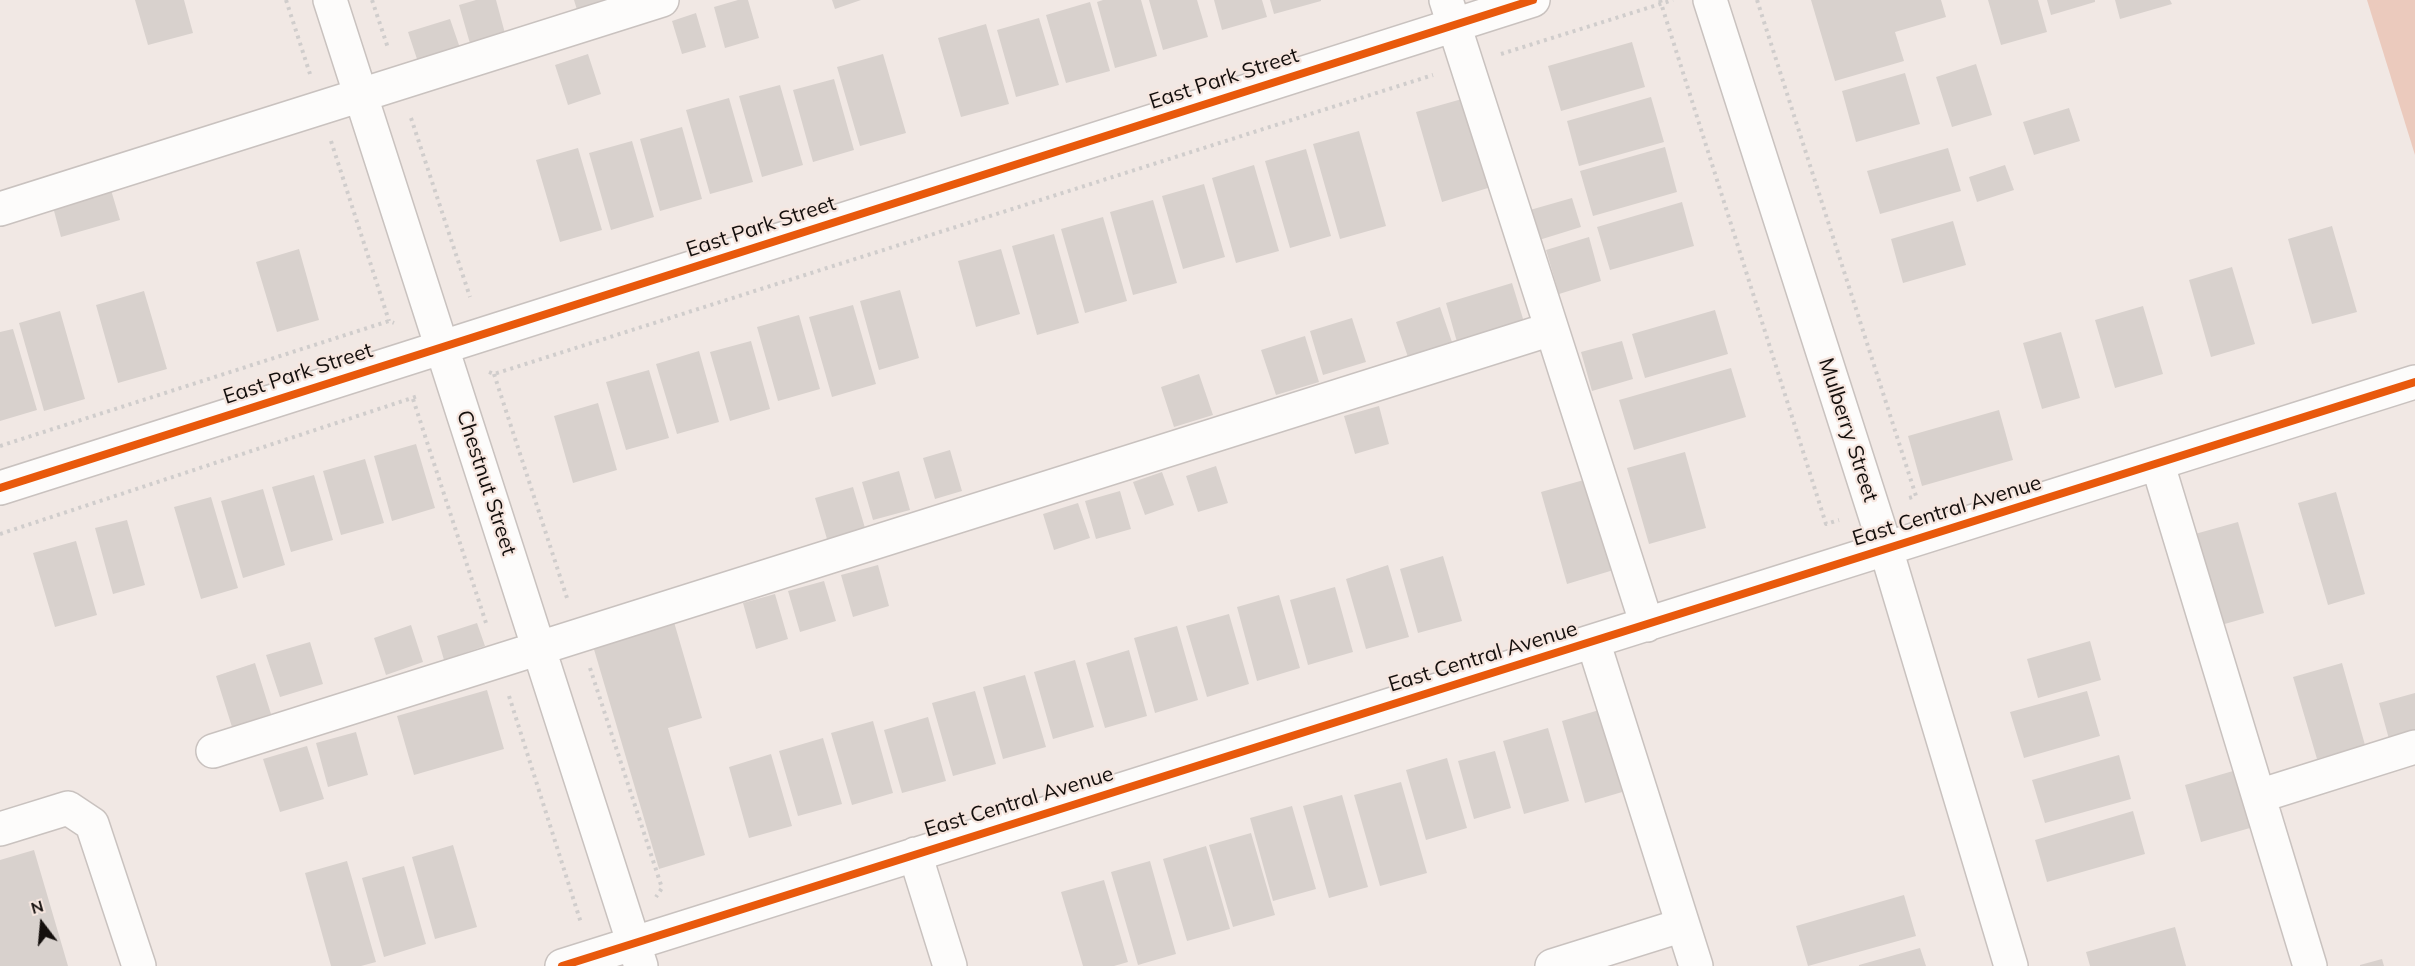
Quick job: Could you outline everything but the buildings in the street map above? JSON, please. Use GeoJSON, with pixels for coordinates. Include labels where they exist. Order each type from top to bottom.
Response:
{"type":"FeatureCollection","features":[{"type":"Feature","properties":{"kind":"street","name":"Chestnut Street"},"geometry":{"type":"LineString","coordinates":[[330,0],[637,954]]}},
{"type":"Feature","properties":{"kind":"street"},"geometry":{"type":"LineString","coordinates":[[0,208],[662,0]]}},
{"type":"Feature","properties":{"kind":"street","name":"East Park Street"},"geometry":{"type":"LineString","coordinates":[[0,488],[446,362],[1450,13],[1533,0]]}},
{"type":"Feature","properties":{"kind":"street","name":"Mulberry Street"},"geometry":{"type":"LineString","coordinates":[[1710,0],[1886,549],[2011,966]]}},
{"type":"Feature","properties":{"kind":"street"},"geometry":{"type":"LineString","coordinates":[[1450,13],[1647,625]]}},
{"type":"Feature","properties":{"kind":"street"},"geometry":{"type":"LineString","coordinates":[[213,751],[540,650],[1551,329]]}},
{"type":"Feature","properties":{"kind":"street","name":"East Central Avenue"},"geometry":{"type":"LineString","coordinates":[[561,966],[637,954],[915,854],[2158,465],[2415,382]]}},
{"type":"Feature","properties":{"kind":"street"},"geometry":{"type":"LineString","coordinates":[[2158,465],[2310,966]]}},
{"type":"Feature","properties":{"kind":"street"},"geometry":{"type":"LineString","coordinates":[[1593,641],[1696,966]]}},
{"type":"Feature","properties":{"kind":"street"},"geometry":{"type":"LineString","coordinates":[[2259,796],[2415,747]]}},
{"type":"Feature","properties":{"kind":"street"},"geometry":{"type":"LineString","coordinates":[[0,829],[68,808],[92,824],[139,966]]}},
{"type":"Feature","properties":{"kind":"street"},"geometry":{"type":"LineString","coordinates":[[915,854],[950,966]]}},
{"type":"Feature","properties":{"kind":"street"},"geometry":{"type":"LineString","coordinates":[[1552,966],[1683,925]]}},
{"type":"Feature","properties":{"kind":"path"},"geometry":{"type":"LineString","coordinates":[[286,0],[389,321]]}},
{"type":"Feature","properties":{"kind":"path"},"geometry":{"type":"LineString","coordinates":[[372,0],[470,297]]}},
{"type":"Feature","properties":{"kind":"path"},"geometry":{"type":"LineString","coordinates":[[0,534],[413,399],[446,362],[478,366],[494,374],[1673,0]]}},
{"type":"Feature","properties":{"kind":"shaded area"},"geometry":{"type":"Polygon","coordinates":[[[2367,0],[2415,0],[2415,155],[2367,0]]]}},
{"type":"Feature","properties":{"kind":"cycle path"},"geometry":{"type":"LineString","coordinates":[[0,488],[1533,0]]}},
{"type":"Feature","properties":{"kind":"cycle path"},"geometry":{"type":"LineString","coordinates":[[562,966],[2415,382]]}}]}
